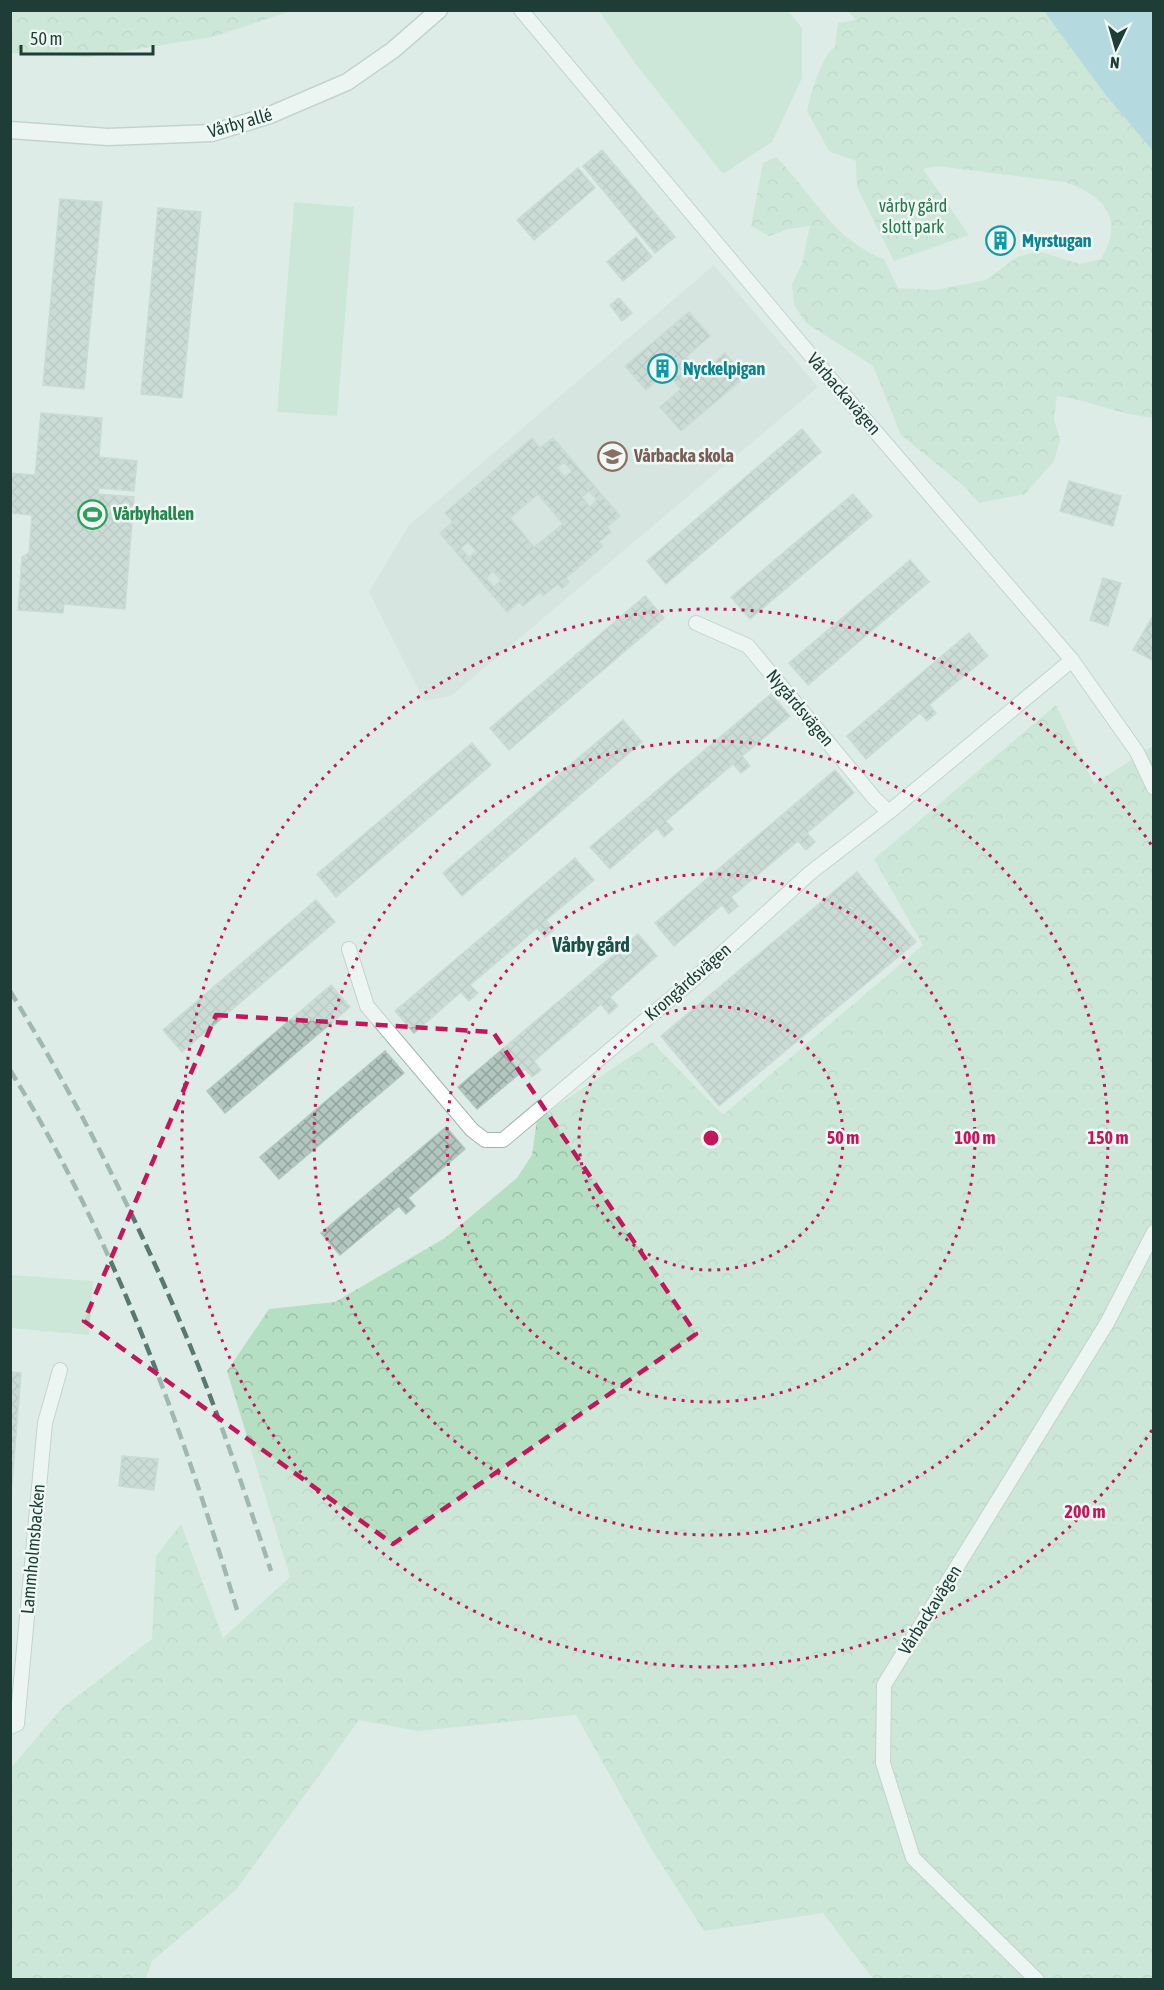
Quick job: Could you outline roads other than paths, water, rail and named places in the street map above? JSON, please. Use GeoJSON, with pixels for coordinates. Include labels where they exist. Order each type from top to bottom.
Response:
{"type":"FeatureCollection","features":[{"type":"Feature","properties":{"kind":"street","name":"Vårby allé"},"geometry":{"type":"LineString","coordinates":[[10,130],[108,137],[212,133],[270,115],[347,82],[393,50],[439,10]]}},
{"type":"Feature","properties":{"kind":"street","name":"Vårbackavägen"},"geometry":{"type":"LineString","coordinates":[[521,10],[844,395],[1072,660],[1137,752],[1154,788]]}},
{"type":"Feature","properties":{"kind":"street","name":"Nygårdsvägen"},"geometry":{"type":"LineString","coordinates":[[696,623],[748,646],[875,799],[889,812]]}},
{"type":"Feature","properties":{"kind":"street","name":"Krongårdsvägen"},"geometry":{"type":"LineString","coordinates":[[349,949],[367,1006],[472,1130],[485,1140],[502,1140],[693,980],[810,873],[889,812],[1072,660]]}},
{"type":"Feature","properties":{"kind":"street","name":"Vårbackavägen"},"geometry":{"type":"LineString","coordinates":[[1037,1980],[913,1858],[883,1763],[884,1685],[1101,1333],[1154,1232]]}},
{"type":"Feature","properties":{"kind":"street","name":"Lammholmsbacken"},"geometry":{"type":"LineString","coordinates":[[10,1727],[17,1724],[45,1423],[60,1370]]}},
{"type":"Feature","properties":{"kind":"water"},"geometry":{"type":"Polygon","coordinates":[[[1044,11],[1153,11],[1153,151],[1105,94],[1044,11]]]}},
{"type":"Feature","properties":{"kind":"railway"},"geometry":{"type":"LineString","coordinates":[[10,991],[88,1128],[157,1269],[208,1391],[271,1571]]}},
{"type":"Feature","properties":{"kind":"railway"},"geometry":{"type":"LineString","coordinates":[[10,1070],[47,1133],[81,1199],[141,1332],[192,1470],[237,1610]]}},
{"type":"Feature","properties":{"kind":"place","name":"Myrstugan"},"geometry":{"type":"Point","coordinates":[1001,241]}},
{"type":"Feature","properties":{"kind":"place","name":"Nyckelpigan"},"geometry":{"type":"Point","coordinates":[662,369]}},
{"type":"Feature","properties":{"kind":"place","name":"Vårbacka skola"},"geometry":{"type":"Point","coordinates":[613,456]}},
{"type":"Feature","properties":{"kind":"place","name":"Vårbyhallen"},"geometry":{"type":"Point","coordinates":[92,514]}},
{"type":"Feature","properties":{"kind":"district","name":"Vårby gård"},"geometry":{"type":"Point","coordinates":[591,945]}},
{"type":"Feature","properties":{"kind":"park label","name":"vårby gård slott park"},"geometry":{"type":"Point","coordinates":[913,216]}}]}
